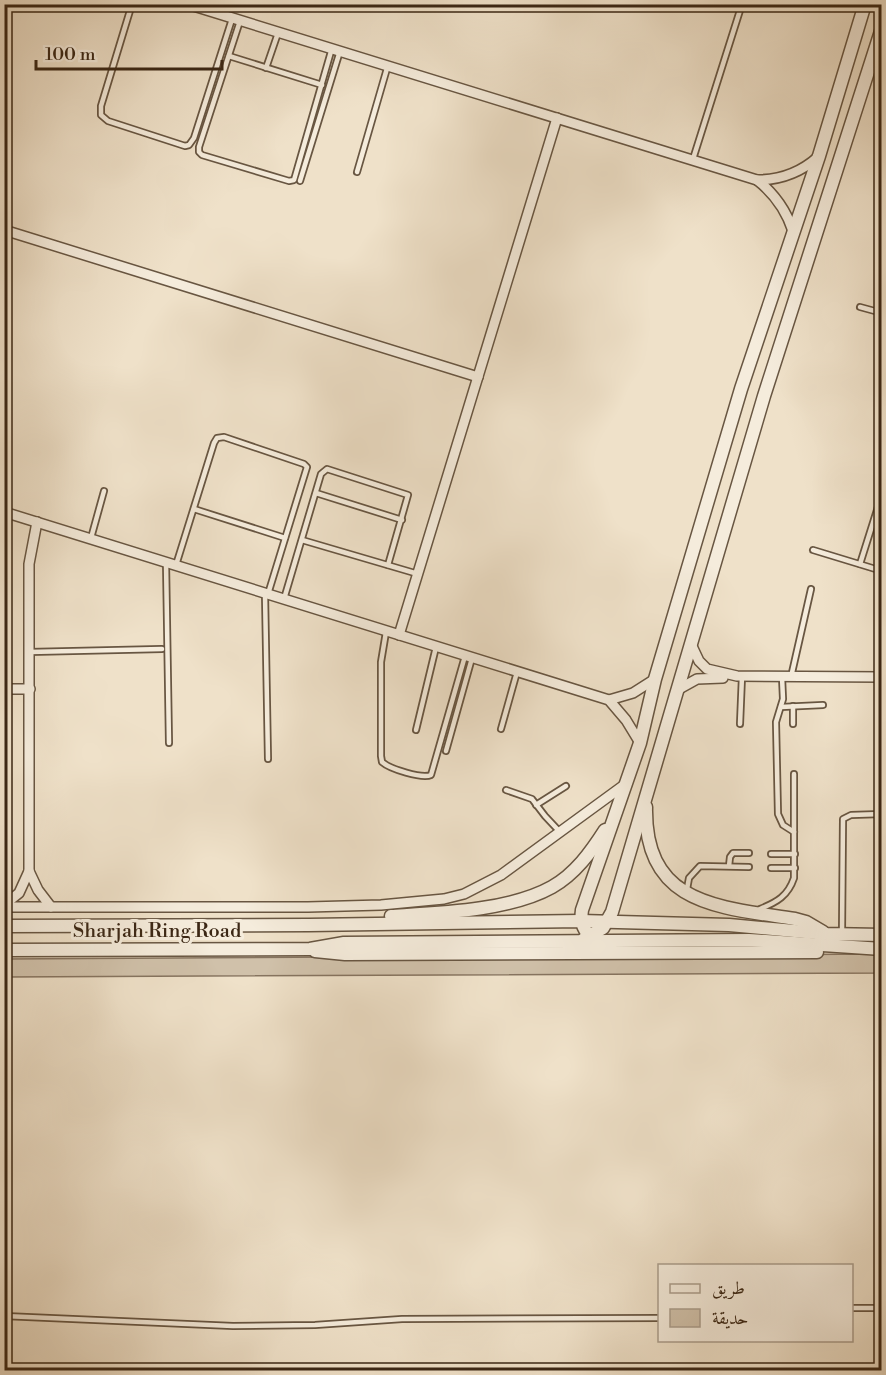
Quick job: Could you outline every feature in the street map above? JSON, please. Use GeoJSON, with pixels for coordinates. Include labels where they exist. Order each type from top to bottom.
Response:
{"type":"FeatureCollection","features":[{"type":"Feature","properties":{"kind":"street"},"geometry":{"type":"LineString","coordinates":[[187,4],[757,180],[771,180],[791,175],[809,165],[819,156]]}},
{"type":"Feature","properties":{"kind":"street"},"geometry":{"type":"LineString","coordinates":[[590,939],[581,921],[582,910],[640,744],[655,680],[741,389],[819,156],[865,4]]}},
{"type":"Feature","properties":{"kind":"street"},"geometry":{"type":"LineString","coordinates":[[590,939],[603,928],[612,912],[764,396],[882,28]]}},
{"type":"Feature","properties":{"kind":"street"},"geometry":{"type":"LineString","coordinates":[[399,636],[557,118]]}},
{"type":"Feature","properties":{"kind":"street"},"geometry":{"type":"LineString","coordinates":[[757,180],[780,203],[793,231]]}},
{"type":"Feature","properties":{"kind":"street"},"geometry":{"type":"LineString","coordinates":[[4,230],[478,377]]}},
{"type":"Feature","properties":{"kind":"street"},"geometry":{"type":"LineString","coordinates":[[4,512],[609,700],[626,720],[640,744]]}},
{"type":"Feature","properties":{"kind":"street"},"geometry":{"type":"LineString","coordinates":[[4,906],[19,893],[28,871],[29,564],[37,522]]}},
{"type":"Feature","properties":{"kind":"street"},"geometry":{"type":"LineString","coordinates":[[691,644],[699,661],[707,669],[740,676],[882,677]]}},
{"type":"Feature","properties":{"kind":"street"},"geometry":{"type":"LineString","coordinates":[[679,688],[697,679],[729,679],[740,676]]}},
{"type":"Feature","properties":{"kind":"street"},"geometry":{"type":"LineString","coordinates":[[609,700],[633,693],[655,680]]}},
{"type":"Feature","properties":{"kind":"street"},"geometry":{"type":"LineString","coordinates":[[4,689],[30,689]]}},
{"type":"Feature","properties":{"kind":"street"},"geometry":{"type":"LineString","coordinates":[[4,906],[308,907],[392,904],[444,899],[464,894],[484,885],[627,783]]}},
{"type":"Feature","properties":{"kind":"street"},"geometry":{"type":"LineString","coordinates":[[646,791],[645,822],[656,860],[667,877],[688,895],[710,905],[806,922],[827,934]]}},
{"type":"Feature","properties":{"kind":"street"},"geometry":{"type":"LineString","coordinates":[[309,925],[341,919],[444,912],[508,902],[537,894],[554,886],[570,874],[588,855],[619,802]]}},
{"type":"Feature","properties":{"kind":"street"},"geometry":{"type":"LineString","coordinates":[[28,871],[38,890],[51,907]]}},
{"type":"Feature","properties":{"kind":"street"},"geometry":{"type":"LineString","coordinates":[[4,926],[607,921],[729,925],[842,935],[882,935]]}},
{"type":"Feature","properties":{"kind":"street"},"geometry":{"type":"LineString","coordinates":[[310,949],[344,943],[590,939],[748,940],[878,949]]}},
{"type":"Feature","properties":{"kind":"street"},"geometry":{"type":"LineString","coordinates":[[310,949],[332,954],[803,952],[878,949]]}},
{"type":"Feature","properties":{"kind":"street","name":"Sharjah Ring Road"},"geometry":{"type":"LineString","coordinates":[[4,950],[310,949]]}},
{"type":"Feature","properties":{"kind":"lane"},"geometry":{"type":"LineString","coordinates":[[132,4],[101,106],[101,115],[108,121],[185,146],[189,145],[194,138],[236,20]]}},
{"type":"Feature","properties":{"kind":"lane"},"geometry":{"type":"LineString","coordinates":[[693,160],[742,4]]}},
{"type":"Feature","properties":{"kind":"lane"},"geometry":{"type":"LineString","coordinates":[[236,20],[230,56],[199,147],[202,155],[292,180],[295,177],[322,85],[336,49]]}},
{"type":"Feature","properties":{"kind":"lane"},"geometry":{"type":"LineString","coordinates":[[266,68],[278,33]]}},
{"type":"Feature","properties":{"kind":"lane"},"geometry":{"type":"LineString","coordinates":[[300,181],[336,49]]}},
{"type":"Feature","properties":{"kind":"lane"},"geometry":{"type":"LineString","coordinates":[[230,56],[322,85]]}},
{"type":"Feature","properties":{"kind":"lane"},"geometry":{"type":"LineString","coordinates":[[357,172],[388,65]]}},
{"type":"Feature","properties":{"kind":"lane"},"geometry":{"type":"LineString","coordinates":[[860,307],[882,314]]}},
{"type":"Feature","properties":{"kind":"lane"},"geometry":{"type":"LineString","coordinates":[[169,743],[171,564],[194,509],[214,443],[217,438],[224,437],[306,465],[307,469],[267,594],[268,759]]}},
{"type":"Feature","properties":{"kind":"lane"},"geometry":{"type":"LineString","coordinates":[[284,599],[321,474],[327,469],[405,493],[409,497],[388,565]]}},
{"type":"Feature","properties":{"kind":"lane"},"geometry":{"type":"LineString","coordinates":[[91,538],[104,491]]}},
{"type":"Feature","properties":{"kind":"lane"},"geometry":{"type":"LineString","coordinates":[[316,494],[402,520]]}},
{"type":"Feature","properties":{"kind":"lane"},"geometry":{"type":"LineString","coordinates":[[860,564],[882,494]]}},
{"type":"Feature","properties":{"kind":"lane"},"geometry":{"type":"LineString","coordinates":[[194,509],[285,538]]}},
{"type":"Feature","properties":{"kind":"lane"},"geometry":{"type":"LineString","coordinates":[[302,540],[418,574]]}},
{"type":"Feature","properties":{"kind":"lane"},"geometry":{"type":"LineString","coordinates":[[813,550],[882,571]]}},
{"type":"Feature","properties":{"kind":"lane"},"geometry":{"type":"LineString","coordinates":[[794,832],[783,825],[778,814],[776,722],[811,589]]}},
{"type":"Feature","properties":{"kind":"lane"},"geometry":{"type":"LineString","coordinates":[[386,632],[381,662],[382,762],[423,777],[430,775],[469,657]]}},
{"type":"Feature","properties":{"kind":"lane"},"geometry":{"type":"LineString","coordinates":[[416,730],[436,647]]}},
{"type":"Feature","properties":{"kind":"lane"},"geometry":{"type":"LineString","coordinates":[[29,652],[162,649]]}},
{"type":"Feature","properties":{"kind":"lane"},"geometry":{"type":"LineString","coordinates":[[446,751],[469,657]]}},
{"type":"Feature","properties":{"kind":"lane"},"geometry":{"type":"LineString","coordinates":[[501,729],[517,672]]}},
{"type":"Feature","properties":{"kind":"lane"},"geometry":{"type":"LineString","coordinates":[[740,676],[740,724]]}},
{"type":"Feature","properties":{"kind":"lane"},"geometry":{"type":"LineString","coordinates":[[781,707],[823,705]]}},
{"type":"Feature","properties":{"kind":"lane"},"geometry":{"type":"LineString","coordinates":[[793,706],[793,724]]}},
{"type":"Feature","properties":{"kind":"lane"},"geometry":{"type":"LineString","coordinates":[[753,912],[783,897],[792,885],[795,868],[794,774]]}},
{"type":"Feature","properties":{"kind":"lane"},"geometry":{"type":"LineString","coordinates":[[536,805],[566,786]]}},
{"type":"Feature","properties":{"kind":"lane"},"geometry":{"type":"LineString","coordinates":[[506,790],[530,798],[560,832]]}},
{"type":"Feature","properties":{"kind":"lane"},"geometry":{"type":"LineString","coordinates":[[842,935],[843,819],[848,815],[882,814]]}},
{"type":"Feature","properties":{"kind":"lane"},"geometry":{"type":"LineString","coordinates":[[729,866],[733,853],[749,853]]}},
{"type":"Feature","properties":{"kind":"lane"},"geometry":{"type":"LineString","coordinates":[[771,854],[795,854]]}},
{"type":"Feature","properties":{"kind":"lane"},"geometry":{"type":"LineString","coordinates":[[688,895],[687,883],[695,869],[704,866],[749,867]]}},
{"type":"Feature","properties":{"kind":"lane"},"geometry":{"type":"LineString","coordinates":[[771,868],[795,868]]}},
{"type":"Feature","properties":{"kind":"lane"},"geometry":{"type":"LineString","coordinates":[[853,1308],[882,1308]]}},
{"type":"Feature","properties":{"kind":"lane"},"geometry":{"type":"LineString","coordinates":[[4,1316],[233,1326],[315,1325],[402,1319],[658,1318]]}},
{"type":"Feature","properties":{"kind":"green space"},"geometry":{"type":"Polygon","coordinates":[[[881,954],[882,973],[5,977],[4,959],[881,954]]]}}]}
